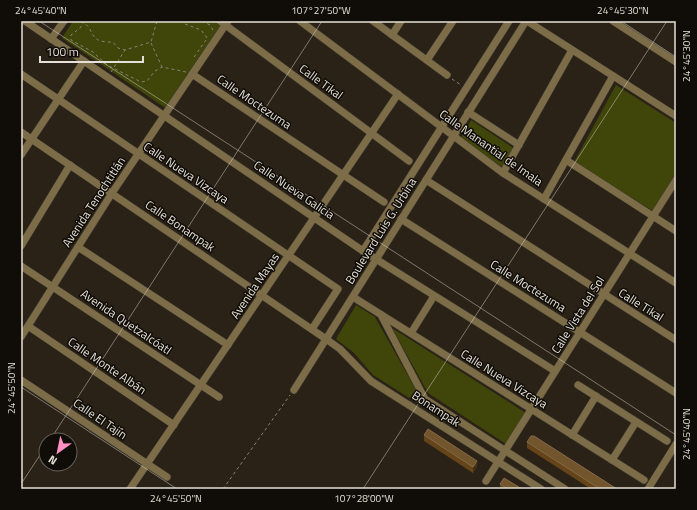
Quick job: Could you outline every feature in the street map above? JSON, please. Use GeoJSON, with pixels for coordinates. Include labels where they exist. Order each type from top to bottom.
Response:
{"type":"FeatureCollection","features":[{"type":"Feature","properties":{"kind":"street","name":"Calle Nueva Galicia"},"geometry":{"type":"LineString","coordinates":[[25,21],[315,217],[376,260],[555,371]]}},
{"type":"Feature","properties":{"kind":"street"},"geometry":{"type":"LineString","coordinates":[[51,39],[64,21]]}},
{"type":"Feature","properties":{"kind":"street","name":"Calle Manantial de Imala"},"geometry":{"type":"LineString","coordinates":[[300,21],[503,173],[676,283]]}},
{"type":"Feature","properties":{"kind":"street"},"geometry":{"type":"LineString","coordinates":[[373,21],[447,75]]}},
{"type":"Feature","properties":{"kind":"street"},"geometry":{"type":"LineString","coordinates":[[392,35],[401,21]]}},
{"type":"Feature","properties":{"kind":"street"},"geometry":{"type":"LineString","coordinates":[[427,60],[452,21]]}},
{"type":"Feature","properties":{"kind":"street","name":"Boulevard Luis G. Urbina"},"geometry":{"type":"LineString","coordinates":[[363,251],[509,21]]}},
{"type":"Feature","properties":{"kind":"street"},"geometry":{"type":"LineString","coordinates":[[527,21],[676,116]]}},
{"type":"Feature","properties":{"kind":"street","name":"Boulevard Luis G. Urbina"},"geometry":{"type":"LineString","coordinates":[[294,390],[453,135],[527,21]]}},
{"type":"Feature","properties":{"kind":"street"},"geometry":{"type":"LineString","coordinates":[[612,21],[676,62]]}},
{"type":"Feature","properties":{"kind":"street","name":"Avenida Tenochtitlán"},"geometry":{"type":"LineString","coordinates":[[21,337],[112,193],[210,47],[224,22]]}},
{"type":"Feature","properties":{"kind":"street","name":"Calle Tikal"},"geometry":{"type":"LineString","coordinates":[[224,22],[410,161]]}},
{"type":"Feature","properties":{"kind":"street"},"geometry":{"type":"LineString","coordinates":[[503,173],[572,50]]}},
{"type":"Feature","properties":{"kind":"street"},"geometry":{"type":"LineString","coordinates":[[21,155],[84,61]]}},
{"type":"Feature","properties":{"kind":"street","name":"Calle Nueva Vizcaya"},"geometry":{"type":"LineString","coordinates":[[21,74],[338,289]]}},
{"type":"Feature","properties":{"kind":"street","name":"Calle Moctezuma"},"geometry":{"type":"LineString","coordinates":[[192,74],[384,202]]}},
{"type":"Feature","properties":{"kind":"street"},"geometry":{"type":"LineString","coordinates":[[544,199],[613,76]]}},
{"type":"Feature","properties":{"kind":"street","name":"Avenida Mayas"},"geometry":{"type":"LineString","coordinates":[[130,489],[398,94]]}},
{"type":"Feature","properties":{"kind":"street"},"geometry":{"type":"LineString","coordinates":[[468,112],[519,145]]}},
{"type":"Feature","properties":{"kind":"street","name":"Calle Bonampak"},"geometry":{"type":"LineString","coordinates":[[21,132],[326,338]]}},
{"type":"Feature","properties":{"kind":"street"},"geometry":{"type":"LineString","coordinates":[[566,160],[676,231]]}},
{"type":"Feature","properties":{"kind":"street"},"geometry":{"type":"LineString","coordinates":[[21,246],[70,166]]}},
{"type":"Feature","properties":{"kind":"street","name":"Calle Tikal"},"geometry":{"type":"LineString","coordinates":[[426,180],[676,340]]}},
{"type":"Feature","properties":{"kind":"street","name":"Calle Vista del Sol"},"geometry":{"type":"LineString","coordinates":[[486,481],[676,180]]}},
{"type":"Feature","properties":{"kind":"street","name":"Calle Moctezuma"},"geometry":{"type":"LineString","coordinates":[[402,219],[676,393]]}},
{"type":"Feature","properties":{"kind":"street"},"geometry":{"type":"LineString","coordinates":[[78,247],[228,345]]}},
{"type":"Feature","properties":{"kind":"street","name":"Avenida Quetzalcóatl"},"geometry":{"type":"LineString","coordinates":[[21,266],[219,397]]}},
{"type":"Feature","properties":{"kind":"street","name":"Boulevard Luis G. Urbina"},"geometry":{"type":"LineString","coordinates":[[312,329],[338,289]]}},
{"type":"Feature","properties":{"kind":"street","name":"Calle Nueva Vizcaya"},"geometry":{"type":"LineString","coordinates":[[353,296],[644,480]]}},
{"type":"Feature","properties":{"kind":"street"},"geometry":{"type":"LineString","coordinates":[[411,333],[434,296]]}},
{"type":"Feature","properties":{"kind":"street","name":"Bonampak"},"geometry":{"type":"LineString","coordinates":[[380,314],[425,399],[565,489]]}},
{"type":"Feature","properties":{"kind":"street","name":"Calle Monte Albán"},"geometry":{"type":"LineString","coordinates":[[28,326],[174,425]]}},
{"type":"Feature","properties":{"kind":"street","name":"Bonampak"},"geometry":{"type":"LineString","coordinates":[[326,338],[371,381],[541,489]]}},
{"type":"Feature","properties":{"kind":"street","name":"Calle El Tajín"},"geometry":{"type":"LineString","coordinates":[[21,380],[167,477]]}},
{"type":"Feature","properties":{"kind":"street"},"geometry":{"type":"LineString","coordinates":[[578,386],[667,441]]}},
{"type":"Feature","properties":{"kind":"street"},"geometry":{"type":"LineString","coordinates":[[572,435],[596,396]]}},
{"type":"Feature","properties":{"kind":"street"},"geometry":{"type":"LineString","coordinates":[[612,460],[636,422]]}},
{"type":"Feature","properties":{"kind":"street"},"geometry":{"type":"LineString","coordinates":[[650,488],[675,446]]}},
{"type":"Feature","properties":{"kind":"path"},"geometry":{"type":"LineString","coordinates":[[81,21],[88,25],[92,36],[102,43],[113,42],[118,48],[125,50],[151,42]]}},
{"type":"Feature","properties":{"kind":"path"},"geometry":{"type":"LineString","coordinates":[[157,21],[151,42],[162,67]]}},
{"type":"Feature","properties":{"kind":"path"},"geometry":{"type":"LineString","coordinates":[[194,58],[201,46],[212,35],[213,30],[210,25],[202,21]]}},
{"type":"Feature","properties":{"kind":"path"},"geometry":{"type":"LineString","coordinates":[[84,22],[71,34],[71,40],[87,48],[103,62],[141,82],[147,81],[155,71],[162,67],[192,74]]}},
{"type":"Feature","properties":{"kind":"path"},"geometry":{"type":"LineString","coordinates":[[185,24],[201,30],[208,38],[210,47]]}},
{"type":"Feature","properties":{"kind":"path"},"geometry":{"type":"LineString","coordinates":[[107,77],[125,50]]}},
{"type":"Feature","properties":{"kind":"path"},"geometry":{"type":"LineString","coordinates":[[447,75],[466,89]]}},
{"type":"Feature","properties":{"kind":"path"},"geometry":{"type":"LineString","coordinates":[[223,489],[294,390]]}},
{"type":"Feature","properties":{"kind":"green space"},"geometry":{"type":"Polygon","coordinates":[[[73,21],[215,21],[222,26],[167,109],[62,38],[73,21]]]}},
{"type":"Feature","properties":{"kind":"green space"},"geometry":{"type":"Polygon","coordinates":[[[616,85],[676,123],[676,175],[653,211],[574,162],[616,85]]]}},
{"type":"Feature","properties":{"kind":"green space"},"geometry":{"type":"Polygon","coordinates":[[[471,120],[515,149],[505,169],[461,138],[471,120]]]}},
{"type":"Feature","properties":{"kind":"green space"},"geometry":{"type":"Polygon","coordinates":[[[356,305],[375,317],[420,397],[422,406],[373,375],[354,353],[336,339],[356,305]]]}},
{"type":"Feature","properties":{"kind":"green space"},"geometry":{"type":"Polygon","coordinates":[[[392,328],[526,413],[506,444],[428,393],[392,328]]]}},
{"type":"Feature","properties":{"kind":"building"},"geometry":{"type":"Polygon","coordinates":[[[428,429],[477,461],[473,467],[424,435],[428,429]]]}},
{"type":"Feature","properties":{"kind":"building"},"geometry":{"type":"Polygon","coordinates":[[[531,436],[534,436],[617,489],[600,489],[527,442],[531,436]]]}},
{"type":"Feature","properties":{"kind":"building"},"geometry":{"type":"Polygon","coordinates":[[[504,478],[522,489],[508,489],[500,484],[504,478]]]}}]}
